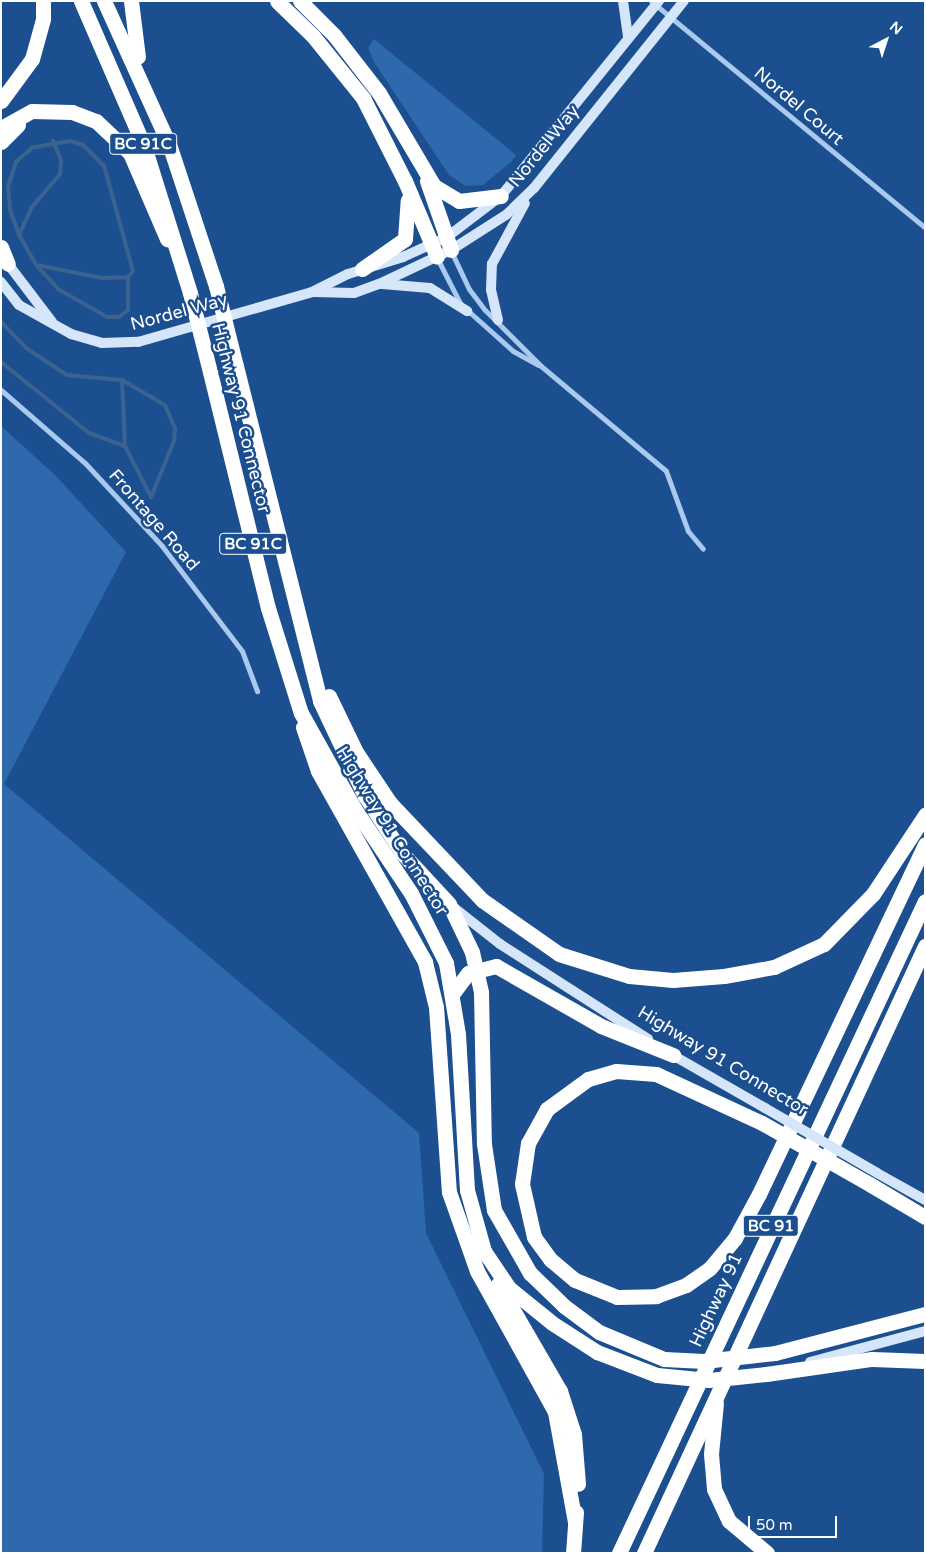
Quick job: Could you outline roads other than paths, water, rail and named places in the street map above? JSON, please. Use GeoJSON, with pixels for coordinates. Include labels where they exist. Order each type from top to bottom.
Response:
{"type":"FeatureCollection","features":[{"type":"Feature","properties":{"kind":"highway"},"geometry":{"type":"LineString","coordinates":[[1,101],[32,60],[41,31],[43,1]]}},
{"type":"Feature","properties":{"kind":"highway","name":"Highway 91 Connector"},"geometry":{"type":"LineString","coordinates":[[81,1],[144,146],[190,293],[268,608],[301,713],[354,808],[426,919],[453,992],[467,1190],[477,1236],[491,1265],[519,1297],[572,1337],[657,1375],[709,1380],[766,1374]]}},
{"type":"Feature","properties":{"kind":"highway","name":"Highway 91 Connector"},"geometry":{"type":"LineString","coordinates":[[104,1],[149,95],[216,286],[320,701],[365,796],[402,853],[449,904]]}},
{"type":"Feature","properties":{"kind":"highway"},"geometry":{"type":"LineString","coordinates":[[131,1],[132,35],[149,95]]}},
{"type":"Feature","properties":{"kind":"highway"},"geometry":{"type":"LineString","coordinates":[[277,1],[352,83],[405,181],[434,251]]}},
{"type":"Feature","properties":{"kind":"highway"},"geometry":{"type":"LineString","coordinates":[[300,1],[373,84],[422,169],[434,186],[454,199],[501,196]]}},
{"type":"Feature","properties":{"kind":"highway"},"geometry":{"type":"LineString","coordinates":[[1,128],[32,110],[54,110],[96,121],[130,153],[190,293]]}},
{"type":"Feature","properties":{"kind":"highway"},"geometry":{"type":"LineString","coordinates":[[1,142],[20,123],[54,110]]}},
{"type":"Feature","properties":{"kind":"highway"},"geometry":{"type":"LineString","coordinates":[[422,169],[449,243]]}},
{"type":"Feature","properties":{"kind":"highway"},"geometry":{"type":"LineString","coordinates":[[362,269],[394,251],[408,234],[405,181]]}},
{"type":"Feature","properties":{"kind":"highway"},"geometry":{"type":"LineString","coordinates":[[1,247],[4,260]]}},
{"type":"Feature","properties":{"kind":"highway"},"geometry":{"type":"LineString","coordinates":[[304,638],[356,752],[410,827],[513,926],[559,954],[596,969],[652,980],[697,979],[774,967],[800,957],[824,944],[856,915],[925,815]]}},
{"type":"Feature","properties":{"kind":"highway"},"geometry":{"type":"LineString","coordinates":[[301,713],[305,744],[318,771],[425,962],[436,1007],[449,1192],[477,1271],[555,1412],[575,1522]]}},
{"type":"Feature","properties":{"kind":"highway"},"geometry":{"type":"LineString","coordinates":[[925,844],[759,1194],[735,1238],[710,1268],[686,1285],[656,1296],[617,1297],[588,1288],[568,1275],[534,1237],[523,1201],[528,1144],[547,1109],[588,1079],[616,1071],[656,1074],[764,1116],[874,1179],[925,1217]]}},
{"type":"Feature","properties":{"kind":"highway","name":"Highway 91"},"geometry":{"type":"LineString","coordinates":[[619,1553],[925,901]]}},
{"type":"Feature","properties":{"kind":"highway"},"geometry":{"type":"LineString","coordinates":[[449,904],[477,968],[483,1033],[484,1144],[494,1210],[530,1273],[564,1306],[599,1332],[664,1359],[704,1360],[775,1353],[925,1314]]}},
{"type":"Feature","properties":{"kind":"highway","name":"BC 91"},"geometry":{"type":"LineString","coordinates":[[644,1553],[718,1386],[925,946]]}},
{"type":"Feature","properties":{"kind":"highway"},"geometry":{"type":"LineString","coordinates":[[453,992],[477,968],[496,966],[601,1026],[673,1055]]}},
{"type":"Feature","properties":{"kind":"highway"},"geometry":{"type":"LineString","coordinates":[[491,1265],[567,1412],[579,1471],[572,1553]]}},
{"type":"Feature","properties":{"kind":"highway"},"geometry":{"type":"LineString","coordinates":[[766,1374],[872,1359],[925,1361]]}},
{"type":"Feature","properties":{"kind":"highway"},"geometry":{"type":"LineString","coordinates":[[718,1386],[711,1454],[714,1489],[729,1521],[767,1553]]}},
{"type":"Feature","properties":{"kind":"street"},"geometry":{"type":"LineString","coordinates":[[623,1],[628,38]]}},
{"type":"Feature","properties":{"kind":"street","name":"Nordel Way"},"geometry":{"type":"LineString","coordinates":[[312,292],[354,293],[379,284],[449,243],[495,224],[534,188],[684,1]]}},
{"type":"Feature","properties":{"kind":"street","name":"Nordel Way"},"geometry":{"type":"LineString","coordinates":[[449,243],[501,196],[655,2]]}},
{"type":"Feature","properties":{"kind":"street","name":"Nordel Court"},"geometry":{"type":"LineString","coordinates":[[655,2],[670,18],[925,228]]}},
{"type":"Feature","properties":{"kind":"street"},"geometry":{"type":"LineString","coordinates":[[498,320],[491,290],[492,264],[505,233],[534,188]]}},
{"type":"Feature","properties":{"kind":"street"},"geometry":{"type":"LineString","coordinates":[[449,243],[476,300],[498,320],[541,366],[666,472],[688,531],[703,550]]}},
{"type":"Feature","properties":{"kind":"street"},"geometry":{"type":"LineString","coordinates":[[434,251],[452,292],[467,311]]}},
{"type":"Feature","properties":{"kind":"street","name":"Nordel Way"},"geometry":{"type":"LineString","coordinates":[[1,282],[19,305],[54,325],[88,340],[138,342],[312,292],[362,269],[434,251]]}},
{"type":"Feature","properties":{"kind":"street","name":"Nordel Way"},"geometry":{"type":"LineString","coordinates":[[4,260],[54,325]]}},
{"type":"Feature","properties":{"kind":"street"},"geometry":{"type":"LineString","coordinates":[[379,284],[430,288],[467,311],[513,350],[541,366]]}},
{"type":"Feature","properties":{"kind":"street","name":"Frontage Road"},"geometry":{"type":"LineString","coordinates":[[1,390],[84,463],[162,546],[242,651],[257,691]]}},
{"type":"Feature","properties":{"kind":"street","name":"Highway 91 Connector"},"geometry":{"type":"LineString","coordinates":[[449,904],[523,960],[673,1055],[764,1116]]}},
{"type":"Feature","properties":{"kind":"street"},"geometry":{"type":"LineString","coordinates":[[874,1179],[925,1200]]}},
{"type":"Feature","properties":{"kind":"street","name":"Highway 91 Connector"},"geometry":{"type":"LineString","coordinates":[[766,1374],[925,1330]]}},
{"type":"Feature","properties":{"kind":"waterway"},"geometry":{"type":"LineString","coordinates":[[19,235],[32,207],[60,174],[61,160],[53,141]]}},
{"type":"Feature","properties":{"kind":"waterway"},"geometry":{"type":"LineString","coordinates":[[36,265],[103,278],[128,277],[133,271],[104,166],[83,145],[70,141],[32,148],[16,162],[8,186],[10,210],[19,235],[36,265],[58,289],[107,317],[119,317],[128,310],[128,277]]}},
{"type":"Feature","properties":{"kind":"waterway"},"geometry":{"type":"LineString","coordinates":[[1,322],[26,348],[67,375],[122,380],[165,405],[175,428],[174,441],[151,497]]}},
{"type":"Feature","properties":{"kind":"waterway"},"geometry":{"type":"LineString","coordinates":[[1,362],[89,433],[125,446]]}},
{"type":"Feature","properties":{"kind":"waterway"},"geometry":{"type":"LineString","coordinates":[[122,380],[125,446],[151,497]]}}]}
